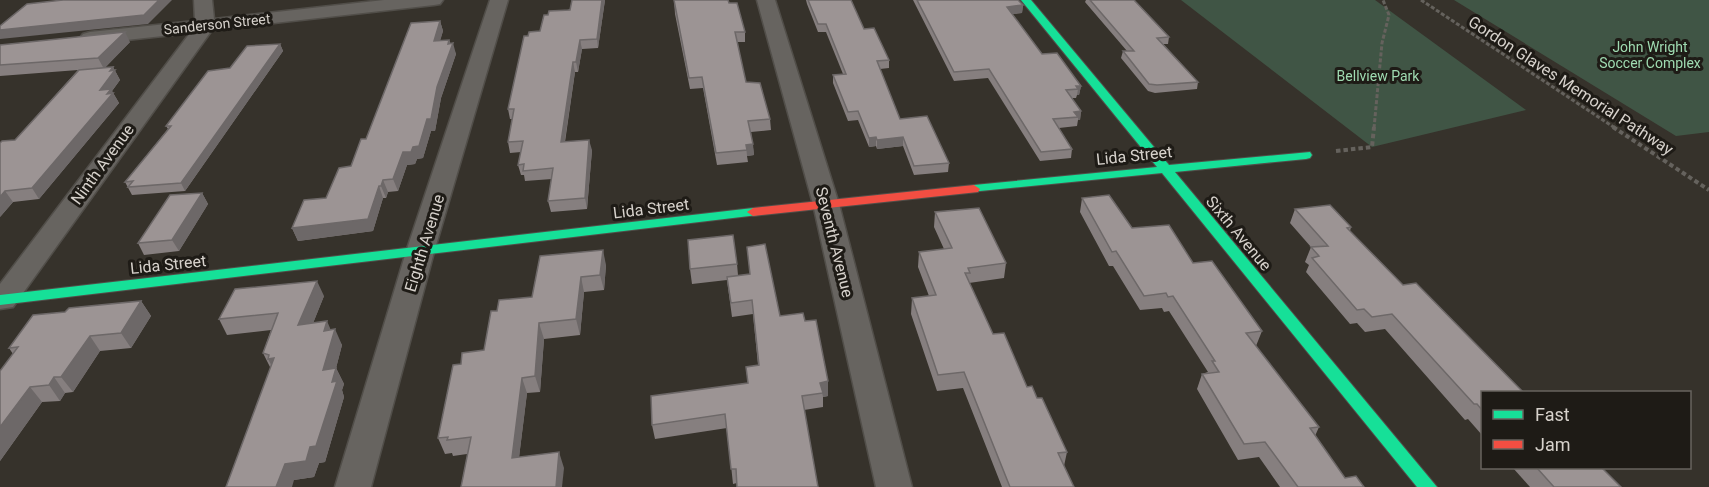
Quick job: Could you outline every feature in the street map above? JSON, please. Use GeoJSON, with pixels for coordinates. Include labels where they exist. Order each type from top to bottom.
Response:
{"type":"FeatureCollection","features":[{"type":"Feature","properties":{"kind":"street"},"geometry":{"type":"LineString","coordinates":[[203,0],[205,26]]}},
{"type":"Feature","properties":{"kind":"street","name":"Sanderson Street"},"geometry":{"type":"LineString","coordinates":[[68,41],[434,0]]}},
{"type":"Feature","properties":{"kind":"street","name":"Eighth Avenue"},"geometry":{"type":"LineString","coordinates":[[353,487],[420,252],[499,0]]}},
{"type":"Feature","properties":{"kind":"street","name":"Seventh Avenue"},"geometry":{"type":"LineString","coordinates":[[766,0],[826,204],[894,487]]}},
{"type":"Feature","properties":{"kind":"street","name":"Sixth Avenue"},"geometry":{"type":"LineString","coordinates":[[1026,0],[1428,487]]}},
{"type":"Feature","properties":{"kind":"street","name":"Ninth Avenue"},"geometry":{"type":"LineString","coordinates":[[1,301],[205,26]]}},
{"type":"Feature","properties":{"kind":"street","name":"Lida Street"},"geometry":{"type":"LineString","coordinates":[[1,301],[826,204],[1306,155]]}},
{"type":"Feature","properties":{"kind":"path"},"geometry":{"type":"LineString","coordinates":[[1306,155],[1372,147],[1382,43],[1389,15],[1383,0]]}},
{"type":"Feature","properties":{"kind":"path","name":"Gordon Glaves Memorial Pathway"},"geometry":{"type":"LineString","coordinates":[[1421,0],[1709,190]]}},
{"type":"Feature","properties":{"kind":"green space","name":"Bellview Park"},"geometry":{"type":"Polygon","coordinates":[[[1181,0],[1375,0],[1526,110],[1372,147],[1181,0]]]}},
{"type":"Feature","properties":{"kind":"green space","name":"John Wright Soccer Complex"},"geometry":{"type":"Polygon","coordinates":[[[1454,0],[1709,0],[1709,132],[1676,136],[1454,0]]]}},
{"type":"Feature","properties":{"kind":"building"},"geometry":{"type":"Polygon","coordinates":[[[63,0],[159,0],[144,15],[0,30],[0,26],[27,4],[63,0]]]}},
{"type":"Feature","properties":{"kind":"building"},"geometry":{"type":"Polygon","coordinates":[[[572,0],[602,0],[597,39],[580,40],[576,62],[573,62],[561,142],[589,140],[585,198],[548,201],[553,168],[523,171],[524,164],[518,165],[523,141],[508,142],[514,109],[508,109],[524,36],[528,36],[529,32],[540,31],[544,15],[548,15],[549,11],[570,10],[572,0]]]}},
{"type":"Feature","properties":{"kind":"building"},"geometry":{"type":"Polygon","coordinates":[[[674,0],[728,0],[729,3],[737,3],[745,32],[735,32],[746,82],[760,83],[770,119],[748,121],[753,144],[746,145],[747,150],[716,153],[702,77],[689,78],[674,0]]]}},
{"type":"Feature","properties":{"kind":"building"},"geometry":{"type":"Polygon","coordinates":[[[808,0],[851,0],[864,29],[874,28],[889,60],[877,61],[900,119],[927,116],[949,163],[914,166],[903,137],[877,140],[876,137],[869,138],[858,111],[848,112],[833,75],[846,74],[826,24],[818,24],[808,0]]]}},
{"type":"Feature","properties":{"kind":"building"},"geometry":{"type":"Polygon","coordinates":[[[917,0],[1018,0],[1023,5],[1007,7],[1042,54],[1057,53],[1081,86],[1076,86],[1078,89],[1066,90],[1081,111],[1074,112],[1078,117],[1053,119],[1072,149],[1041,152],[989,69],[954,72],[917,0]]]}},
{"type":"Feature","properties":{"kind":"building"},"geometry":{"type":"Polygon","coordinates":[[[1090,0],[1134,0],[1169,37],[1157,38],[1198,82],[1149,84],[1123,51],[1134,51],[1090,0]]]}},
{"type":"Feature","properties":{"kind":"building"},"geometry":{"type":"Polygon","coordinates":[[[440,21],[434,41],[449,40],[448,44],[453,43],[437,87],[431,119],[427,119],[419,146],[413,147],[411,152],[403,152],[393,179],[383,180],[379,186],[368,219],[292,228],[304,200],[326,198],[339,168],[351,166],[361,139],[366,139],[411,23],[440,21]]]}},
{"type":"Feature","properties":{"kind":"building"},"geometry":{"type":"Polygon","coordinates":[[[125,32],[98,58],[0,65],[0,45],[125,32]]]}},
{"type":"Feature","properties":{"kind":"building"},"geometry":{"type":"Polygon","coordinates":[[[280,44],[181,183],[128,187],[133,181],[125,182],[171,126],[166,126],[208,71],[230,68],[247,46],[280,44]]]}},
{"type":"Feature","properties":{"kind":"building"},"geometry":{"type":"Polygon","coordinates":[[[113,67],[110,71],[115,70],[100,90],[111,89],[107,94],[113,93],[32,188],[5,191],[0,197],[0,143],[15,140],[79,70],[113,67]]]}},
{"type":"Feature","properties":{"kind":"building"},"geometry":{"type":"Polygon","coordinates":[[[202,193],[172,240],[138,243],[170,195],[202,193]]]}},
{"type":"Feature","properties":{"kind":"building"},"geometry":{"type":"Polygon","coordinates":[[[1109,195],[1132,228],[1169,225],[1193,263],[1212,261],[1262,331],[1246,333],[1319,427],[1310,428],[1345,478],[1356,476],[1364,487],[1298,487],[1265,442],[1244,444],[1202,374],[1219,372],[1212,361],[1215,361],[1173,296],[1168,297],[1166,293],[1144,296],[1116,251],[1112,252],[1082,198],[1109,195]]]}},
{"type":"Feature","properties":{"kind":"building"},"geometry":{"type":"Polygon","coordinates":[[[1330,205],[1351,227],[1347,228],[1403,285],[1416,283],[1522,391],[1481,391],[1481,409],[1474,404],[1392,314],[1372,317],[1364,309],[1357,310],[1312,258],[1319,256],[1311,247],[1328,246],[1295,209],[1330,205]]]}},
{"type":"Feature","properties":{"kind":"building"},"geometry":{"type":"Polygon","coordinates":[[[979,208],[1006,263],[968,268],[970,273],[965,273],[993,334],[1004,333],[1027,387],[1032,386],[1037,398],[1042,398],[1067,452],[1058,453],[1074,487],[1010,487],[964,372],[938,375],[912,298],[936,295],[919,252],[952,248],[935,212],[979,208]]]}},
{"type":"Feature","properties":{"kind":"building"},"geometry":{"type":"Polygon","coordinates":[[[733,235],[737,264],[690,269],[688,240],[733,235]]]}},
{"type":"Feature","properties":{"kind":"building"},"geometry":{"type":"Polygon","coordinates":[[[765,244],[780,316],[803,313],[805,321],[816,320],[828,381],[820,383],[823,393],[802,396],[818,487],[737,487],[736,469],[731,469],[725,414],[652,425],[651,396],[748,383],[746,367],[759,365],[752,300],[731,303],[727,277],[750,274],[747,247],[765,244]]]}},
{"type":"Feature","properties":{"kind":"building"},"geometry":{"type":"Polygon","coordinates":[[[603,250],[600,275],[581,277],[576,319],[539,323],[535,376],[522,378],[512,458],[559,452],[556,487],[461,487],[471,437],[447,440],[448,437],[438,438],[453,365],[461,364],[462,353],[484,350],[491,311],[497,311],[499,300],[532,297],[540,256],[603,250]]]}},
{"type":"Feature","properties":{"kind":"building"},"geometry":{"type":"Polygon","coordinates":[[[317,281],[298,325],[327,321],[324,331],[335,329],[323,370],[336,368],[332,382],[337,381],[316,446],[310,447],[306,461],[285,464],[276,487],[226,487],[274,358],[268,359],[269,355],[263,353],[278,313],[219,319],[235,289],[317,281]]]}},
{"type":"Feature","properties":{"kind":"building"},"geometry":{"type":"Polygon","coordinates":[[[141,301],[121,333],[90,336],[61,377],[54,377],[49,385],[30,387],[0,427],[0,371],[18,347],[9,348],[33,315],[65,312],[69,308],[141,301]]]}},
{"type":"Feature","properties":{"kind":"building"},"geometry":{"type":"Polygon","coordinates":[[[1538,469],[1603,469],[1621,487],[1554,487],[1538,469]]]}},
{"type":"Feature","properties":{"kind":"traffic: fast"},"geometry":{"type":"LineString","coordinates":[[1026,0],[1428,487]]}},
{"type":"Feature","properties":{"kind":"traffic: fast"},"geometry":{"type":"LineString","coordinates":[[974,189],[1306,155]]}},
{"type":"Feature","properties":{"kind":"traffic: fast"},"geometry":{"type":"LineString","coordinates":[[0,300],[753,212]]}},
{"type":"Feature","properties":{"kind":"traffic: jam"},"geometry":{"type":"LineString","coordinates":[[753,212],[974,189]]}}]}
